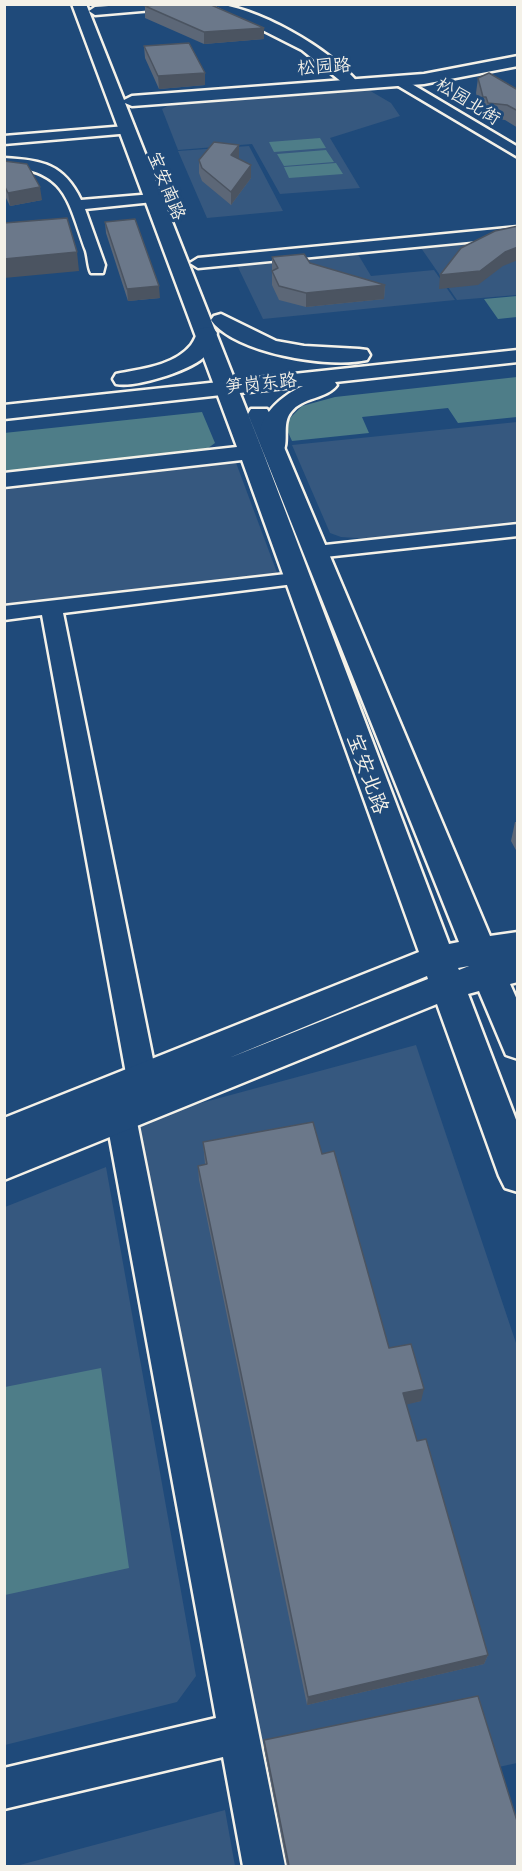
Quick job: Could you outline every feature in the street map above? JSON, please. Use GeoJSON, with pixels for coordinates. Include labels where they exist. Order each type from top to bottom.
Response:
{"type":"FeatureCollection","features":[{"type":"Feature","properties":{"kind":"street"},"geometry":{"type":"LineString","coordinates":[[89,7],[188,4]]}},
{"type":"Feature","properties":{"kind":"street"},"geometry":{"type":"LineString","coordinates":[[216,4],[266,24],[336,68],[353,84]]}},
{"type":"Feature","properties":{"kind":"street","name":"宝安南路"},"geometry":{"type":"LineString","coordinates":[[89,7],[132,101],[198,263],[233,371]]}},
{"type":"Feature","properties":{"kind":"street","name":"宝安南路"},"geometry":{"type":"LineString","coordinates":[[89,7],[126,130],[153,198],[213,311],[233,371]]}},
{"type":"Feature","properties":{"kind":"street","name":"松园路"},"geometry":{"type":"LineString","coordinates":[[132,101],[400,81],[452,75],[518,61]]}},
{"type":"Feature","properties":{"kind":"street","name":"松园北街"},"geometry":{"type":"LineString","coordinates":[[400,81],[518,153]]}},
{"type":"Feature","properties":{"kind":"street"},"geometry":{"type":"LineString","coordinates":[[4,140],[126,130]]}},
{"type":"Feature","properties":{"kind":"street"},"geometry":{"type":"LineString","coordinates":[[4,162],[34,166],[64,179],[77,205],[97,270]]}},
{"type":"Feature","properties":{"kind":"street"},"geometry":{"type":"LineString","coordinates":[[77,205],[153,198]]}},
{"type":"Feature","properties":{"kind":"street"},"geometry":{"type":"LineString","coordinates":[[198,263],[518,232]]}},
{"type":"Feature","properties":{"kind":"street"},"geometry":{"type":"LineString","coordinates":[[124,380],[166,367],[191,356],[203,346],[213,311],[244,336],[279,349],[363,364]]}},
{"type":"Feature","properties":{"kind":"street","name":"笋岗东路"},"geometry":{"type":"LineString","coordinates":[[363,364],[518,339]]}},
{"type":"Feature","properties":{"kind":"street","name":"笋岗东路"},"geometry":{"type":"LineString","coordinates":[[4,392],[233,371],[518,356]]}},
{"type":"Feature","properties":{"kind":"street"},"geometry":{"type":"LineString","coordinates":[[4,480],[262,451],[274,420],[286,403],[363,364]]}},
{"type":"Feature","properties":{"kind":"street","name":"笋岗东路"},"geometry":{"type":"LineString","coordinates":[[4,412],[233,371]]}},
{"type":"Feature","properties":{"kind":"street","name":"宝安北路"},"geometry":{"type":"LineString","coordinates":[[233,371],[262,451],[295,579],[518,1176]]}},
{"type":"Feature","properties":{"kind":"street","name":"宝安北路"},"geometry":{"type":"LineString","coordinates":[[262,451],[316,552],[495,964],[518,1045]]}},
{"type":"Feature","properties":{"kind":"street"},"geometry":{"type":"LineString","coordinates":[[316,552],[518,530]]}},
{"type":"Feature","properties":{"kind":"street"},"geometry":{"type":"LineString","coordinates":[[4,613],[295,579]]}},
{"type":"Feature","properties":{"kind":"street"},"geometry":{"type":"LineString","coordinates":[[51,608],[142,1079]]}},
{"type":"Feature","properties":{"kind":"street"},"geometry":{"type":"LineString","coordinates":[[4,1134],[142,1079],[441,972],[495,964],[518,944]]}},
{"type":"Feature","properties":{"kind":"street"},"geometry":{"type":"LineString","coordinates":[[4,1164],[121,1117],[441,972]]}},
{"type":"Feature","properties":{"kind":"street"},"geometry":{"type":"LineString","coordinates":[[121,1117],[264,1866]]}},
{"type":"Feature","properties":{"kind":"street"},"geometry":{"type":"LineString","coordinates":[[4,1789],[239,1733]]}},
{"type":"Feature","properties":{"kind":"shaded area"},"geometry":{"type":"Polygon","coordinates":[[[367,89],[391,103],[400,116],[330,138],[360,188],[280,194],[252,144],[178,150],[162,109],[169,105],[367,89]]]}},
{"type":"Feature","properties":{"kind":"shaded area"},"geometry":{"type":"Polygon","coordinates":[[[249,146],[283,211],[207,218],[178,151],[249,146]]]}},
{"type":"Feature","properties":{"kind":"shaded area"},"geometry":{"type":"Polygon","coordinates":[[[517,235],[517,295],[457,300],[419,245],[517,235]]]}},
{"type":"Feature","properties":{"kind":"shaded area"},"geometry":{"type":"Polygon","coordinates":[[[356,251],[371,276],[434,270],[455,300],[263,319],[236,263],[356,251]]]}},
{"type":"Feature","properties":{"kind":"shaded area"},"geometry":{"type":"Polygon","coordinates":[[[517,422],[517,521],[372,539],[341,537],[330,533],[292,445],[517,422]]]}},
{"type":"Feature","properties":{"kind":"shaded area"},"geometry":{"type":"Polygon","coordinates":[[[235,460],[279,578],[5,613],[4,486],[235,460]]]}},
{"type":"Feature","properties":{"kind":"shaded area"},"geometry":{"type":"Polygon","coordinates":[[[416,1045],[517,1346],[517,1763],[494,1768],[474,1705],[263,1748],[138,1120],[416,1045]]]}},
{"type":"Feature","properties":{"kind":"shaded area"},"geometry":{"type":"Polygon","coordinates":[[[106,1167],[196,1676],[177,1702],[5,1745],[5,1207],[106,1167]]]}},
{"type":"Feature","properties":{"kind":"shaded area"},"geometry":{"type":"Polygon","coordinates":[[[225,1810],[235,1866],[16,1866],[225,1810]]]}},
{"type":"Feature","properties":{"kind":"green space"},"geometry":{"type":"Polygon","coordinates":[[[320,138],[326,148],[274,152],[269,142],[320,138]]]}},
{"type":"Feature","properties":{"kind":"green space"},"geometry":{"type":"Polygon","coordinates":[[[326,150],[334,162],[284,166],[277,154],[326,150]]]}},
{"type":"Feature","properties":{"kind":"green space"},"geometry":{"type":"Polygon","coordinates":[[[336,163],[343,174],[289,178],[284,167],[336,163]]]}},
{"type":"Feature","properties":{"kind":"green space"},"geometry":{"type":"Polygon","coordinates":[[[517,296],[517,317],[498,319],[484,299],[517,296]]]}},
{"type":"Feature","properties":{"kind":"green space"},"geometry":{"type":"Polygon","coordinates":[[[517,377],[517,417],[458,423],[448,408],[362,417],[369,433],[292,441],[287,430],[288,420],[302,406],[335,397],[517,377]]]}},
{"type":"Feature","properties":{"kind":"green space"},"geometry":{"type":"Polygon","coordinates":[[[202,412],[215,443],[204,451],[5,474],[4,433],[202,412]]]}},
{"type":"Feature","properties":{"kind":"green space"},"geometry":{"type":"Polygon","coordinates":[[[101,1368],[129,1568],[5,1595],[5,1387],[101,1368]]]}},
{"type":"Feature","properties":{"kind":"building"},"geometry":{"type":"Polygon","coordinates":[[[209,4],[264,28],[204,32],[145,6],[209,4]]]}},
{"type":"Feature","properties":{"kind":"building"},"geometry":{"type":"Polygon","coordinates":[[[189,43],[205,73],[158,76],[144,46],[189,43]]]}},
{"type":"Feature","properties":{"kind":"building"},"geometry":{"type":"Polygon","coordinates":[[[489,73],[518,90],[518,111],[507,105],[488,103],[486,97],[483,97],[478,78],[489,73]]]}},
{"type":"Feature","properties":{"kind":"building"},"geometry":{"type":"Polygon","coordinates":[[[214,142],[239,145],[231,155],[251,165],[231,192],[202,168],[199,160],[214,142]]]}},
{"type":"Feature","properties":{"kind":"building"},"geometry":{"type":"Polygon","coordinates":[[[4,161],[27,164],[40,187],[8,193],[4,185],[4,161]]]}},
{"type":"Feature","properties":{"kind":"building"},"geometry":{"type":"Polygon","coordinates":[[[67,218],[77,252],[4,259],[4,223],[67,218]]]}},
{"type":"Feature","properties":{"kind":"building"},"geometry":{"type":"Polygon","coordinates":[[[135,219],[159,286],[127,289],[105,222],[135,219]]]}},
{"type":"Feature","properties":{"kind":"building"},"geometry":{"type":"Polygon","coordinates":[[[518,226],[518,247],[505,252],[480,271],[440,275],[461,248],[495,231],[518,226]]]}},
{"type":"Feature","properties":{"kind":"building"},"geometry":{"type":"Polygon","coordinates":[[[304,254],[310,263],[385,285],[306,293],[279,286],[272,271],[278,268],[272,257],[304,254]]]}},
{"type":"Feature","properties":{"kind":"building"},"geometry":{"type":"Polygon","coordinates":[[[313,1122],[322,1154],[334,1151],[389,1348],[411,1344],[424,1389],[403,1393],[417,1441],[426,1439],[488,1655],[308,1697],[198,1166],[207,1164],[203,1142],[313,1122]]]}},
{"type":"Feature","properties":{"kind":"building"},"geometry":{"type":"Polygon","coordinates":[[[478,1696],[518,1824],[518,1866],[289,1866],[264,1740],[478,1696]]]}}]}
